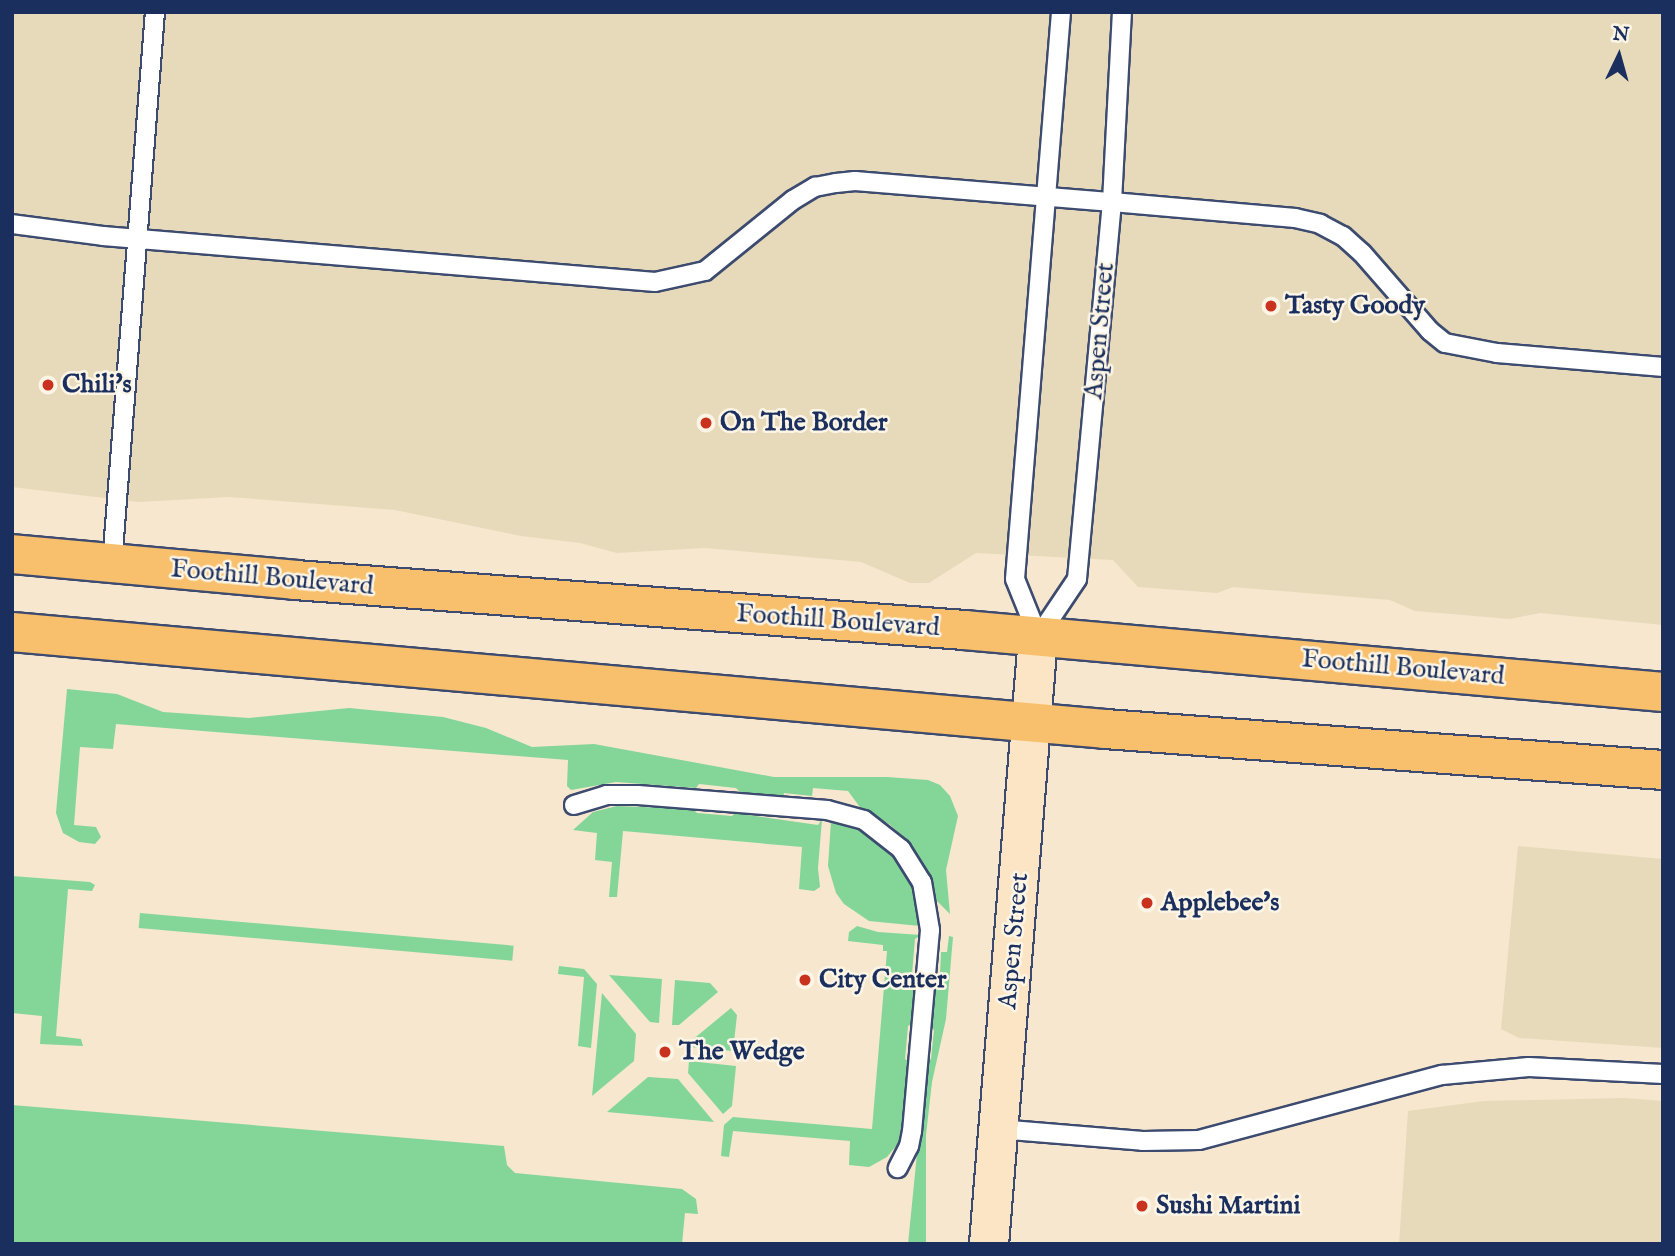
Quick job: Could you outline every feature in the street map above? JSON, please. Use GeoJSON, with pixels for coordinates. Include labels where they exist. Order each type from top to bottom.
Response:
{"type":"FeatureCollection","features":[{"type":"Feature","properties":{"kind":"main road","name":"Foothill Boulevard"},"geometry":{"type":"LineString","coordinates":[[12,554],[1038,637],[1663,692]]}},
{"type":"Feature","properties":{"kind":"main road"},"geometry":{"type":"LineString","coordinates":[[12,632],[1032,722],[1663,770]]}},
{"type":"Feature","properties":{"kind":"street","name":"Aspen Street"},"geometry":{"type":"LineString","coordinates":[[989,1244],[1038,637]]}},
{"type":"Feature","properties":{"kind":"lane"},"geometry":{"type":"LineString","coordinates":[[112,564],[155,12]]}},
{"type":"Feature","properties":{"kind":"lane","name":"Aspen Street"},"geometry":{"type":"LineString","coordinates":[[1038,637],[1015,579],[1061,12]]}},
{"type":"Feature","properties":{"kind":"lane","name":"Aspen Street"},"geometry":{"type":"LineString","coordinates":[[1038,637],[1077,579],[1112,202],[1122,12]]}},
{"type":"Feature","properties":{"kind":"lane"},"geometry":{"type":"LineString","coordinates":[[12,224],[137,238],[654,282],[705,271],[731,253],[793,200],[815,187],[855,181],[1112,202],[1295,218],[1320,224],[1343,236],[1362,253],[1430,331],[1446,343],[1497,353],[1663,367]]}},
{"type":"Feature","properties":{"kind":"lane"},"geometry":{"type":"LineString","coordinates":[[575,805],[607,795],[638,795],[827,810],[864,820],[901,849],[922,882],[930,930],[912,1131],[909,1146],[898,1168]]}},
{"type":"Feature","properties":{"kind":"lane"},"geometry":{"type":"LineString","coordinates":[[998,1129],[1143,1141],[1199,1140],[1457,1073],[1529,1067],[1663,1074]]}},
{"type":"Feature","properties":{"kind":"shaded area"},"geometry":{"type":"Polygon","coordinates":[[[12,12],[1663,12],[1663,625],[1540,613],[1510,619],[1415,611],[1390,600],[1233,587],[1217,593],[1138,587],[1113,560],[976,553],[929,583],[910,583],[861,562],[705,548],[617,553],[580,543],[521,536],[395,510],[229,497],[138,502],[12,487],[12,12]]]}},
{"type":"Feature","properties":{"kind":"shaded area"},"geometry":{"type":"Polygon","coordinates":[[[1518,846],[1663,859],[1663,1048],[1519,1038],[1501,1029],[1518,846]]]}},
{"type":"Feature","properties":{"kind":"shaded area"},"geometry":{"type":"Polygon","coordinates":[[[1625,1098],[1663,1101],[1663,1244],[1399,1244],[1408,1111],[1484,1101],[1625,1098]]]}},
{"type":"Feature","properties":{"kind":"green space"},"geometry":{"type":"Polygon","coordinates":[[[67,689],[117,694],[163,712],[249,718],[349,708],[443,717],[486,728],[532,747],[594,744],[774,777],[887,777],[928,780],[940,785],[950,796],[958,816],[946,870],[950,914],[936,900],[926,869],[904,837],[889,824],[862,810],[848,791],[813,788],[812,796],[784,793],[783,797],[741,793],[736,788],[699,784],[696,788],[616,782],[571,790],[567,786],[568,760],[116,724],[113,749],[80,747],[74,825],[96,827],[101,837],[95,844],[79,842],[63,833],[56,813],[67,689]]]}},
{"type":"Feature","properties":{"kind":"green space"},"geometry":{"type":"Polygon","coordinates":[[[617,806],[693,809],[697,813],[732,816],[735,813],[818,825],[822,819],[818,868],[820,887],[814,891],[799,889],[802,847],[623,831],[617,897],[609,897],[612,862],[595,860],[597,833],[573,830],[593,812],[617,806]]]}},
{"type":"Feature","properties":{"kind":"green space"},"geometry":{"type":"Polygon","coordinates":[[[831,821],[855,827],[893,855],[906,872],[914,891],[920,926],[869,921],[844,904],[836,893],[828,866],[831,821]]]}},
{"type":"Feature","properties":{"kind":"green space"},"geometry":{"type":"Polygon","coordinates":[[[12,876],[90,882],[95,885],[92,891],[68,889],[56,1036],[81,1039],[83,1046],[40,1044],[42,1016],[12,1013],[12,876]]]}},
{"type":"Feature","properties":{"kind":"green space"},"geometry":{"type":"Polygon","coordinates":[[[140,913],[514,946],[512,961],[139,928],[140,913]]]}},
{"type":"Feature","properties":{"kind":"green space"},"geometry":{"type":"Polygon","coordinates":[[[857,926],[878,932],[921,935],[915,939],[912,974],[916,977],[913,1023],[908,1026],[905,1059],[909,1062],[901,1140],[887,1157],[869,1167],[849,1165],[850,1141],[733,1131],[729,1157],[721,1156],[724,1125],[733,1117],[872,1129],[887,951],[883,951],[883,945],[848,941],[849,932],[857,926]]]}},
{"type":"Feature","properties":{"kind":"green space"},"geometry":{"type":"Polygon","coordinates":[[[949,936],[953,937],[946,1019],[932,1082],[926,1135],[926,1244],[908,1244],[926,1063],[931,1059],[934,1030],[930,1025],[934,979],[940,975],[941,952],[947,952],[949,936]]]}},
{"type":"Feature","properties":{"kind":"green space"},"geometry":{"type":"Polygon","coordinates":[[[559,966],[584,969],[597,984],[591,1048],[578,1046],[584,977],[558,974],[559,966]]]}},
{"type":"Feature","properties":{"kind":"green space"},"geometry":{"type":"Polygon","coordinates":[[[609,975],[662,979],[659,1023],[650,1022],[609,975]]]}},
{"type":"Feature","properties":{"kind":"green space"},"geometry":{"type":"Polygon","coordinates":[[[675,980],[710,983],[718,992],[679,1025],[672,1025],[675,980]]]}},
{"type":"Feature","properties":{"kind":"green space"},"geometry":{"type":"Polygon","coordinates":[[[602,993],[636,1034],[634,1061],[592,1096],[602,993]]]}},
{"type":"Feature","properties":{"kind":"green space"},"geometry":{"type":"Polygon","coordinates":[[[731,1008],[737,1015],[733,1051],[690,1047],[691,1041],[731,1008]]]}},
{"type":"Feature","properties":{"kind":"green space"},"geometry":{"type":"Polygon","coordinates":[[[689,1061],[736,1066],[732,1106],[723,1114],[688,1073],[689,1061]]]}},
{"type":"Feature","properties":{"kind":"green space"},"geometry":{"type":"Polygon","coordinates":[[[648,1077],[678,1079],[714,1122],[607,1112],[648,1077]]]}},
{"type":"Feature","properties":{"kind":"green space"},"geometry":{"type":"Polygon","coordinates":[[[12,1105],[504,1146],[507,1165],[515,1173],[682,1189],[696,1199],[698,1214],[685,1213],[682,1244],[12,1244],[12,1105]]]}},
{"type":"Feature","properties":{"kind":"place","name":"Tasty Goody"},"geometry":{"type":"Point","coordinates":[1271,306]}},
{"type":"Feature","properties":{"kind":"place","name":"Chili's"},"geometry":{"type":"Point","coordinates":[48,385]}},
{"type":"Feature","properties":{"kind":"place","name":"On The Border"},"geometry":{"type":"Point","coordinates":[706,423]}},
{"type":"Feature","properties":{"kind":"place","name":"Applebee's"},"geometry":{"type":"Point","coordinates":[1147,903]}},
{"type":"Feature","properties":{"kind":"place","name":"City Center"},"geometry":{"type":"Point","coordinates":[805,980]}},
{"type":"Feature","properties":{"kind":"place","name":"The Wedge"},"geometry":{"type":"Point","coordinates":[665,1052]}},
{"type":"Feature","properties":{"kind":"place","name":"Sushi Martini"},"geometry":{"type":"Point","coordinates":[1142,1206]}}]}
